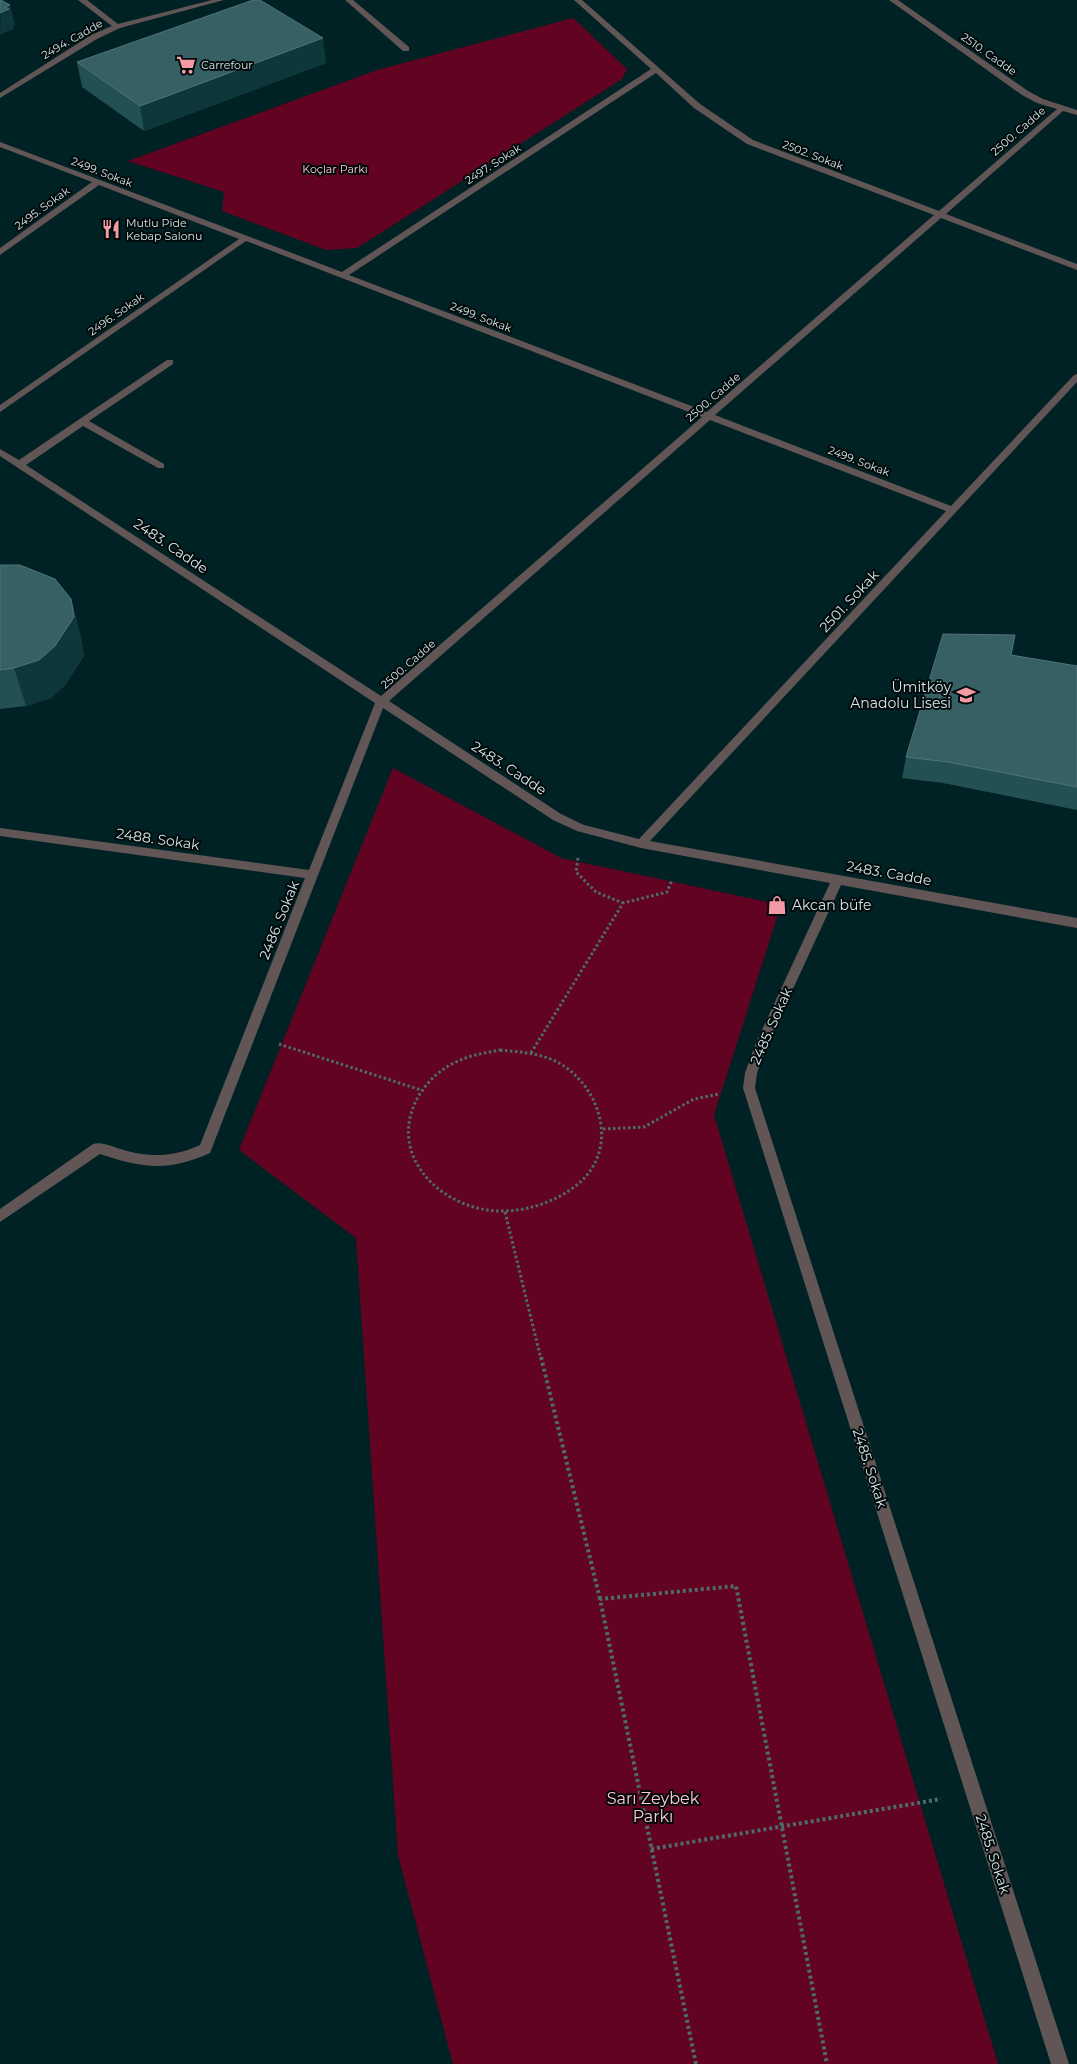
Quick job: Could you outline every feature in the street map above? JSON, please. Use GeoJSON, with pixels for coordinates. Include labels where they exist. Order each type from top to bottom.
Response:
{"type":"FeatureCollection","features":[{"type":"Feature","properties":{"kind":"street"},"geometry":{"type":"LineString","coordinates":[[82,0],[118,26]]}},
{"type":"Feature","properties":{"kind":"street","name":"2494. Cadde"},"geometry":{"type":"LineString","coordinates":[[0,96],[94,37],[118,26],[220,0]]}},
{"type":"Feature","properties":{"kind":"street"},"geometry":{"type":"LineString","coordinates":[[349,0],[406,49]]}},
{"type":"Feature","properties":{"kind":"street","name":"2502. Sokak"},"geometry":{"type":"LineString","coordinates":[[578,0],[711,118],[750,142],[1077,267]]}},
{"type":"Feature","properties":{"kind":"street","name":"2510. Cadde"},"geometry":{"type":"LineString","coordinates":[[893,0],[1025,93],[1060,109],[1077,114]]}},
{"type":"Feature","properties":{"kind":"street","name":"2497. Sokak"},"geometry":{"type":"LineString","coordinates":[[342,276],[655,70]]}},
{"type":"Feature","properties":{"kind":"street","name":"2500. Cadde"},"geometry":{"type":"LineString","coordinates":[[380,703],[1060,109]]}},
{"type":"Feature","properties":{"kind":"street","name":"2499. Sokak"},"geometry":{"type":"LineString","coordinates":[[0,144],[953,510]]}},
{"type":"Feature","properties":{"kind":"street","name":"2495. Sokak"},"geometry":{"type":"LineString","coordinates":[[0,252],[97,182]]}},
{"type":"Feature","properties":{"kind":"street","name":"2496. Sokak"},"geometry":{"type":"LineString","coordinates":[[0,409],[244,238]]}},
{"type":"Feature","properties":{"kind":"street"},"geometry":{"type":"LineString","coordinates":[[20,464],[170,362]]}},
{"type":"Feature","properties":{"kind":"street","name":"2501. Sokak"},"geometry":{"type":"LineString","coordinates":[[641,844],[1077,377]]}},
{"type":"Feature","properties":{"kind":"street"},"geometry":{"type":"LineString","coordinates":[[84,422],[161,466]]}},
{"type":"Feature","properties":{"kind":"street","name":"2483. Cadde"},"geometry":{"type":"LineString","coordinates":[[0,452],[380,703],[557,817],[581,828],[684,853],[1077,923]]}},
{"type":"Feature","properties":{"kind":"street","name":"2486. Sokak"},"geometry":{"type":"LineString","coordinates":[[0,1216],[98,1148],[159,1163],[175,1162],[205,1149],[380,703]]}},
{"type":"Feature","properties":{"kind":"street","name":"2488. Sokak"},"geometry":{"type":"LineString","coordinates":[[0,832],[313,874]]}},
{"type":"Feature","properties":{"kind":"street","name":"2485. Sokak"},"geometry":{"type":"LineString","coordinates":[[838,879],[761,1045],[751,1073],[749,1088],[1060,2064]]}},
{"type":"Feature","properties":{"kind":"path"},"geometry":{"type":"LineString","coordinates":[[581,828],[576,872],[596,892],[623,903],[667,892],[684,853]]}},
{"type":"Feature","properties":{"kind":"path"},"geometry":{"type":"LineString","coordinates":[[531,1053],[623,903]]}},
{"type":"Feature","properties":{"kind":"path"},"geometry":{"type":"LineString","coordinates":[[249,1035],[421,1090]]}},
{"type":"Feature","properties":{"kind":"path"},"geometry":{"type":"LineString","coordinates":[[500,1050],[531,1053],[559,1063],[582,1080],[597,1103],[603,1129],[599,1154],[586,1177],[564,1196],[536,1208],[506,1212],[471,1208],[441,1193],[420,1171],[408,1144],[409,1116],[421,1090],[442,1070],[469,1056],[500,1050]]}},
{"type":"Feature","properties":{"kind":"path"},"geometry":{"type":"LineString","coordinates":[[603,1129],[644,1127],[694,1099],[749,1088]]}},
{"type":"Feature","properties":{"kind":"path"},"geometry":{"type":"LineString","coordinates":[[506,1212],[600,1599],[696,2064]]}},
{"type":"Feature","properties":{"kind":"path"},"geometry":{"type":"LineString","coordinates":[[600,1599],[736,1586],[827,2064]]}},
{"type":"Feature","properties":{"kind":"path"},"geometry":{"type":"LineString","coordinates":[[651,1849],[973,1793]]}},
{"type":"Feature","properties":{"kind":"green space","name":"Koçlar Parkı"},"geometry":{"type":"Polygon","coordinates":[[[573,18],[627,69],[622,79],[357,248],[326,250],[222,211],[224,192],[128,161],[377,70],[573,18]]]}},
{"type":"Feature","properties":{"kind":"green space","name":"Sarı Zeybek Parkı"},"geometry":{"type":"Polygon","coordinates":[[[393,768],[561,858],[781,905],[714,1115],[998,2064],[453,2064],[398,1855],[356,1238],[239,1150],[393,768]]]}},
{"type":"Feature","properties":{"kind":"building"},"geometry":{"type":"Polygon","coordinates":[[[0,0],[10,5],[5,7],[9,9],[0,13],[0,0]]]}},
{"type":"Feature","properties":{"kind":"building"},"geometry":{"type":"Polygon","coordinates":[[[253,0],[260,0],[323,38],[140,106],[77,62],[253,0]]]}},
{"type":"Feature","properties":{"kind":"building"},"geometry":{"type":"Polygon","coordinates":[[[0,565],[20,565],[55,579],[71,599],[74,617],[55,646],[39,660],[14,668],[0,670],[0,565]]]}},
{"type":"Feature","properties":{"kind":"building"},"geometry":{"type":"Polygon","coordinates":[[[943,634],[1015,635],[1011,655],[1077,666],[1077,787],[948,762],[906,757],[943,634]]]}},
{"type":"Feature","properties":{"kind":"place","name":"Carrefour"},"geometry":{"type":"Point","coordinates":[186,65]}},
{"type":"Feature","properties":{"kind":"place","name":"Mutlu Pide Kebap Salonu"},"geometry":{"type":"Point","coordinates":[111,229]}},
{"type":"Feature","properties":{"kind":"place","name":"Ümitköy Anadolu Lisesi"},"geometry":{"type":"Point","coordinates":[966,695]}},
{"type":"Feature","properties":{"kind":"place","name":"Akcan büfe"},"geometry":{"type":"Point","coordinates":[777,905]}}]}
